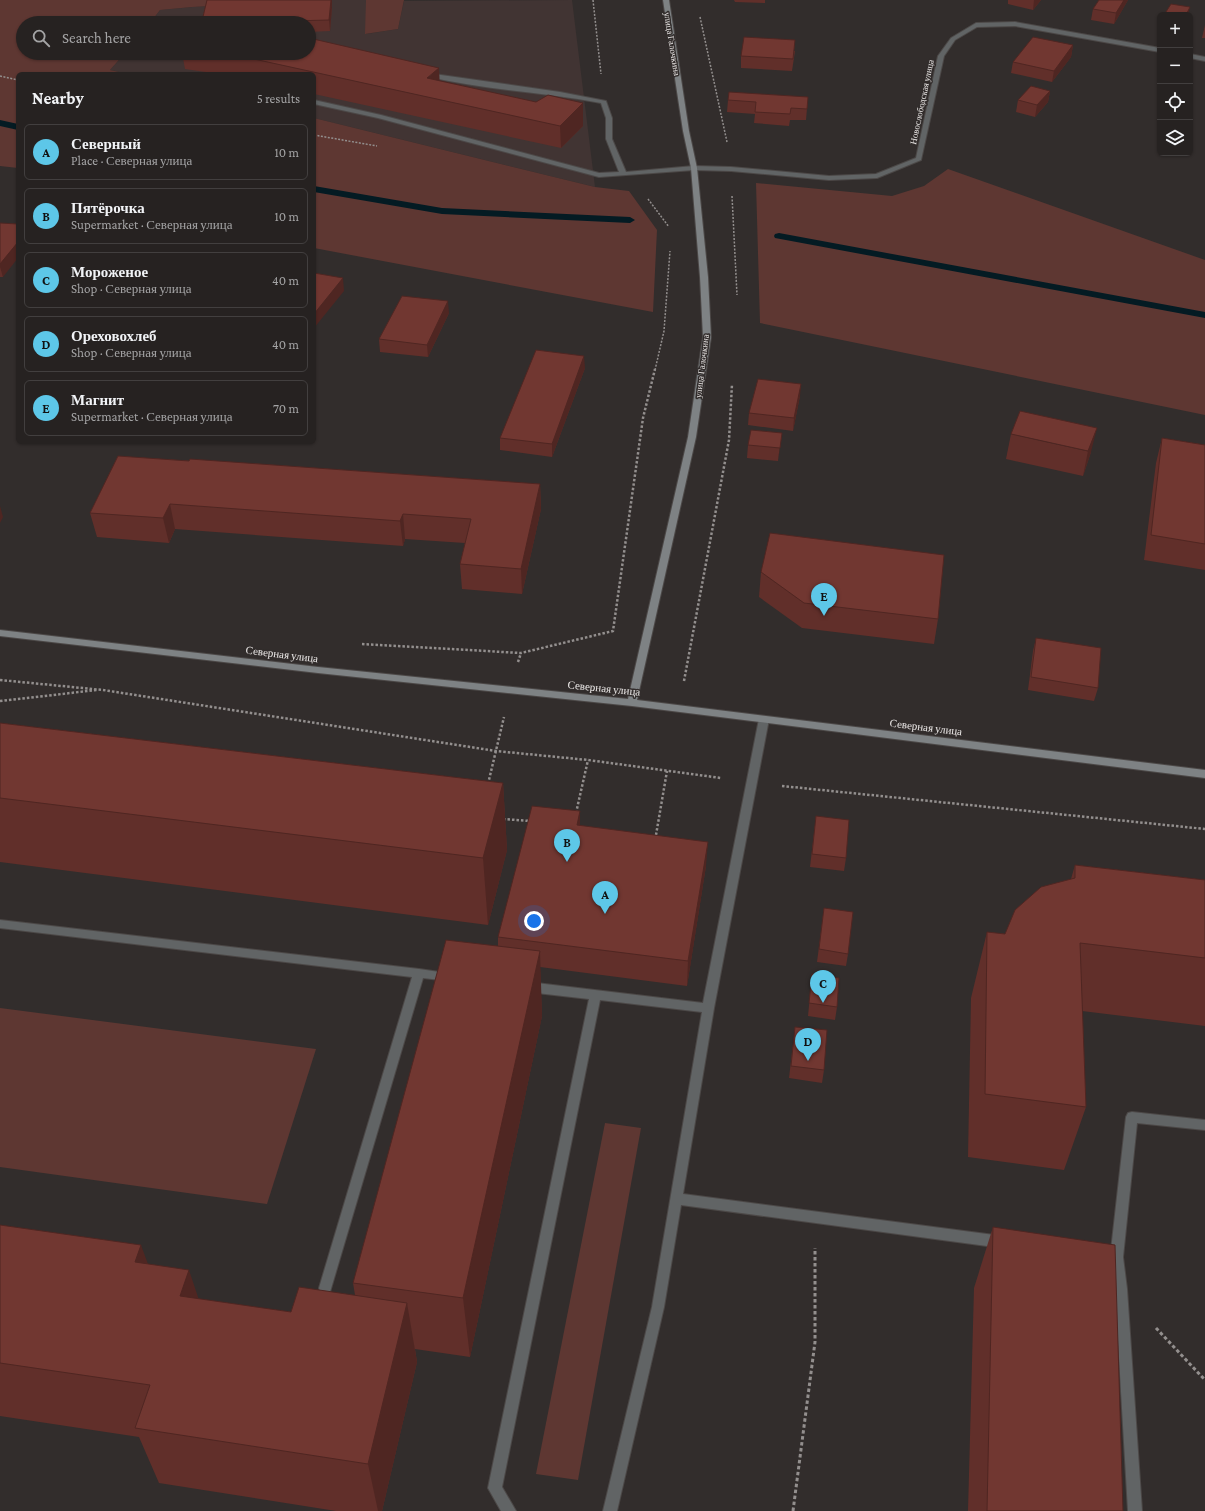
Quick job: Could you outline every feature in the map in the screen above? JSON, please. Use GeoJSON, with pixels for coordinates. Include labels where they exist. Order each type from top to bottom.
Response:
{"type":"FeatureCollection","features":[{"type":"Feature","properties":{"kind":"street","name":"улица Галочкина"},"geometry":{"type":"LineString","coordinates":[[632,703],[692,437],[707,337],[704,277],[694,168],[686,131],[666,0]]}},
{"type":"Feature","properties":{"kind":"street","name":"Новослободская улица"},"geometry":{"type":"LineString","coordinates":[[694,168],[731,169],[829,178],[878,176],[919,159],[941,56],[953,39],[976,25],[1015,24],[1157,49]]}},
{"type":"Feature","properties":{"kind":"street"},"geometry":{"type":"LineString","coordinates":[[1193,57],[1205,59]]}},
{"type":"Feature","properties":{"kind":"street"},"geometry":{"type":"LineString","coordinates":[[421,73],[459,81],[568,94],[604,102],[609,118],[609,139],[623,174]]}},
{"type":"Feature","properties":{"kind":"street"},"geometry":{"type":"LineString","coordinates":[[316,102],[379,116],[600,175],[694,168]]}},
{"type":"Feature","properties":{"kind":"street","name":"Северная улица"},"geometry":{"type":"LineString","coordinates":[[0,633],[325,671],[632,703],[1205,774]]}},
{"type":"Feature","properties":{"kind":"street"},"geometry":{"type":"LineString","coordinates":[[610,1511],[658,1307],[708,1008],[764,719]]}},
{"type":"Feature","properties":{"kind":"street"},"geometry":{"type":"LineString","coordinates":[[0,924],[457,978]]}},
{"type":"Feature","properties":{"kind":"street"},"geometry":{"type":"LineString","coordinates":[[325,1288],[419,973]]}},
{"type":"Feature","properties":{"kind":"street"},"geometry":{"type":"LineString","coordinates":[[519,986],[708,1008]]}},
{"type":"Feature","properties":{"kind":"street"},"geometry":{"type":"LineString","coordinates":[[509,1511],[495,1488],[595,996]]}},
{"type":"Feature","properties":{"kind":"street"},"geometry":{"type":"LineString","coordinates":[[1135,1511],[1117,1257],[1132,1117],[1205,1125]]}},
{"type":"Feature","properties":{"kind":"street"},"geometry":{"type":"LineString","coordinates":[[677,1199],[1014,1243]]}},
{"type":"Feature","properties":{"kind":"street"},"geometry":{"type":"LineString","coordinates":[[1093,1254],[1117,1257]]}},
{"type":"Feature","properties":{"kind":"path"},"geometry":{"type":"LineString","coordinates":[[593,0],[604,102]]}},
{"type":"Feature","properties":{"kind":"path"},"geometry":{"type":"LineString","coordinates":[[0,76],[16,80]]}},
{"type":"Feature","properties":{"kind":"path"},"geometry":{"type":"LineString","coordinates":[[623,174],[636,183],[671,230]]}},
{"type":"Feature","properties":{"kind":"path"},"geometry":{"type":"LineString","coordinates":[[356,643],[521,653],[614,631],[643,418],[664,331],[670,245]]}},
{"type":"Feature","properties":{"kind":"path"},"geometry":{"type":"LineString","coordinates":[[0,680],[103,690],[496,751],[588,760],[752,783],[1205,829]]}},
{"type":"Feature","properties":{"kind":"path"},"geometry":{"type":"LineString","coordinates":[[0,701],[103,690]]}},
{"type":"Feature","properties":{"kind":"path"},"geometry":{"type":"LineString","coordinates":[[488,786],[496,751]]}},
{"type":"Feature","properties":{"kind":"path"},"geometry":{"type":"LineString","coordinates":[[575,818],[588,760]]}},
{"type":"Feature","properties":{"kind":"path"},"geometry":{"type":"LineString","coordinates":[[656,835],[667,771]]}},
{"type":"Feature","properties":{"kind":"path"},"geometry":{"type":"LineString","coordinates":[[496,818],[535,822]]}},
{"type":"Feature","properties":{"kind":"path"},"geometry":{"type":"LineString","coordinates":[[648,834],[664,836]]}},
{"type":"Feature","properties":{"kind":"path"},"geometry":{"type":"LineString","coordinates":[[793,1511],[815,1342],[816,1218]]}},
{"type":"Feature","properties":{"kind":"path"},"geometry":{"type":"LineString","coordinates":[[1120,1289],[1205,1380]]}},
{"type":"Feature","properties":{"kind":"shaded area"},"geometry":{"type":"Polygon","coordinates":[[[0,0],[329,0],[192,7],[160,10],[155,16],[16,16],[16,60],[119,60],[110,70],[119,72],[16,72],[16,168],[0,166],[0,0]]]}},
{"type":"Feature","properties":{"kind":"shaded area"},"geometry":{"type":"Polygon","coordinates":[[[329,0],[366,0],[366,34],[398,29],[404,1],[572,0],[595,187],[316,118],[316,72],[119,72],[110,70],[119,60],[316,60],[316,16],[155,16],[160,10],[329,0]]]}},
{"type":"Feature","properties":{"kind":"shaded area"},"geometry":{"type":"Polygon","coordinates":[[[366,0],[404,0],[398,29],[365,34],[366,0]]]}},
{"type":"Feature","properties":{"kind":"shaded area"},"geometry":{"type":"Polygon","coordinates":[[[316,118],[595,187],[629,191],[657,230],[653,312],[316,248],[316,118]]]}},
{"type":"Feature","properties":{"kind":"shaded area"},"geometry":{"type":"Polygon","coordinates":[[[948,169],[1205,260],[1205,415],[760,323],[756,183],[892,196],[924,186],[948,169]]]}},
{"type":"Feature","properties":{"kind":"shaded area"},"geometry":{"type":"Polygon","coordinates":[[[0,1008],[316,1049],[267,1204],[0,1167],[0,1008]]]}},
{"type":"Feature","properties":{"kind":"shaded area"},"geometry":{"type":"Polygon","coordinates":[[[605,1123],[641,1128],[578,1480],[536,1474],[605,1123]]]}},
{"type":"Feature","properties":{"kind":"building"},"geometry":{"type":"Polygon","coordinates":[[[207,0],[331,0],[329,20],[316,20],[316,16],[203,16],[207,0]]]}},
{"type":"Feature","properties":{"kind":"building"},"geometry":{"type":"Polygon","coordinates":[[[1099,0],[1124,0],[1116,13],[1093,9],[1099,0]]]}},
{"type":"Feature","properties":{"kind":"building"},"geometry":{"type":"Polygon","coordinates":[[[1171,4],[1190,7],[1188,12],[1166,12],[1171,4]]]}},
{"type":"Feature","properties":{"kind":"building"},"geometry":{"type":"Polygon","coordinates":[[[744,37],[795,40],[793,59],[741,56],[744,37]]]}},
{"type":"Feature","properties":{"kind":"building"},"geometry":{"type":"Polygon","coordinates":[[[1033,37],[1073,45],[1054,71],[1013,62],[1033,37]]]}},
{"type":"Feature","properties":{"kind":"building"},"geometry":{"type":"Polygon","coordinates":[[[316,40],[439,68],[427,78],[536,102],[548,95],[583,103],[560,126],[258,60],[316,60],[316,40]]]}},
{"type":"Feature","properties":{"kind":"building"},"geometry":{"type":"Polygon","coordinates":[[[1031,86],[1050,91],[1037,105],[1018,100],[1031,86]]]}},
{"type":"Feature","properties":{"kind":"building"},"geometry":{"type":"Polygon","coordinates":[[[729,92],[808,97],[807,109],[791,108],[790,114],[755,112],[756,102],[728,100],[729,92]]]}},
{"type":"Feature","properties":{"kind":"building"},"geometry":{"type":"Polygon","coordinates":[[[0,223],[16,224],[16,244],[0,264],[0,223]]]}},
{"type":"Feature","properties":{"kind":"building"},"geometry":{"type":"Polygon","coordinates":[[[316,273],[343,278],[316,312],[316,273]]]}},
{"type":"Feature","properties":{"kind":"building"},"geometry":{"type":"Polygon","coordinates":[[[402,296],[448,301],[427,345],[379,339],[402,296]]]}},
{"type":"Feature","properties":{"kind":"building"},"geometry":{"type":"Polygon","coordinates":[[[536,350],[584,356],[552,444],[500,438],[536,350]]]}},
{"type":"Feature","properties":{"kind":"building"},"geometry":{"type":"Polygon","coordinates":[[[758,379],[801,384],[794,418],[749,413],[758,379]]]}},
{"type":"Feature","properties":{"kind":"building"},"geometry":{"type":"Polygon","coordinates":[[[1020,411],[1097,428],[1088,451],[1011,434],[1020,411]]]}},
{"type":"Feature","properties":{"kind":"building"},"geometry":{"type":"Polygon","coordinates":[[[751,430],[782,433],[780,448],[748,445],[751,430]]]}},
{"type":"Feature","properties":{"kind":"building"},"geometry":{"type":"Polygon","coordinates":[[[1162,438],[1205,445],[1205,544],[1151,535],[1162,438]]]}},
{"type":"Feature","properties":{"kind":"building"},"geometry":{"type":"Polygon","coordinates":[[[118,456],[189,461],[190,459],[540,484],[521,569],[460,564],[471,519],[403,514],[400,521],[170,504],[163,518],[90,513],[118,456]]]}},
{"type":"Feature","properties":{"kind":"building"},"geometry":{"type":"Polygon","coordinates":[[[770,533],[944,555],[938,619],[804,603],[761,572],[770,533]]]}},
{"type":"Feature","properties":{"kind":"building"},"geometry":{"type":"Polygon","coordinates":[[[1036,638],[1101,648],[1098,688],[1031,677],[1036,638]]]}},
{"type":"Feature","properties":{"kind":"building"},"geometry":{"type":"Polygon","coordinates":[[[0,723],[503,783],[483,858],[0,798],[0,723]]]}},
{"type":"Feature","properties":{"kind":"building"},"geometry":{"type":"Polygon","coordinates":[[[532,806],[580,811],[577,825],[708,842],[688,961],[498,937],[532,806]]]}},
{"type":"Feature","properties":{"kind":"building"},"geometry":{"type":"Polygon","coordinates":[[[816,816],[849,820],[846,858],[812,854],[816,816]]]}},
{"type":"Feature","properties":{"kind":"building"},"geometry":{"type":"Polygon","coordinates":[[[1075,865],[1205,880],[1205,958],[1080,943],[1086,1107],[985,1094],[987,932],[1005,934],[1015,910],[1041,887],[1075,878],[1075,865]]]}},
{"type":"Feature","properties":{"kind":"building"},"geometry":{"type":"Polygon","coordinates":[[[824,908],[853,912],[848,954],[819,949],[824,908]]]}},
{"type":"Feature","properties":{"kind":"building"},"geometry":{"type":"Polygon","coordinates":[[[446,940],[540,951],[463,1298],[353,1283],[446,940]]]}},
{"type":"Feature","properties":{"kind":"building"},"geometry":{"type":"Polygon","coordinates":[[[812,974],[839,978],[837,1007],[809,1003],[812,974]]]}},
{"type":"Feature","properties":{"kind":"building"},"geometry":{"type":"Polygon","coordinates":[[[795,1027],[827,1030],[824,1070],[791,1066],[795,1027]]]}},
{"type":"Feature","properties":{"kind":"building"},"geometry":{"type":"Polygon","coordinates":[[[0,1225],[141,1245],[135,1262],[189,1270],[180,1296],[291,1312],[299,1287],[407,1303],[368,1464],[135,1428],[150,1385],[0,1363],[0,1225]]]}},
{"type":"Feature","properties":{"kind":"building"},"geometry":{"type":"Polygon","coordinates":[[[993,1227],[1115,1245],[1123,1511],[987,1511],[993,1227]]]}},
{"type":"Feature","properties":{"kind":"waterway"},"geometry":{"type":"LineString","coordinates":[[0,123],[16,127]]}},
{"type":"Feature","properties":{"kind":"waterway"},"geometry":{"type":"LineString","coordinates":[[316,189],[442,211],[630,220]]}},
{"type":"Feature","properties":{"kind":"waterway"},"geometry":{"type":"LineString","coordinates":[[779,236],[1205,315]]}},
{"type":"Feature","properties":{"kind":"place","name":"Магнит"},"geometry":{"type":"Point","coordinates":[824,616]}},
{"type":"Feature","properties":{"kind":"place","name":"Пятёрочка"},"geometry":{"type":"Point","coordinates":[567,862]}},
{"type":"Feature","properties":{"kind":"place","name":"Северный"},"geometry":{"type":"Point","coordinates":[605,914]}},
{"type":"Feature","properties":{"kind":"place","name":"Мороженое"},"geometry":{"type":"Point","coordinates":[823,1003]}},
{"type":"Feature","properties":{"kind":"place","name":"Ореховохлеб"},"geometry":{"type":"Point","coordinates":[808,1061]}}]}
